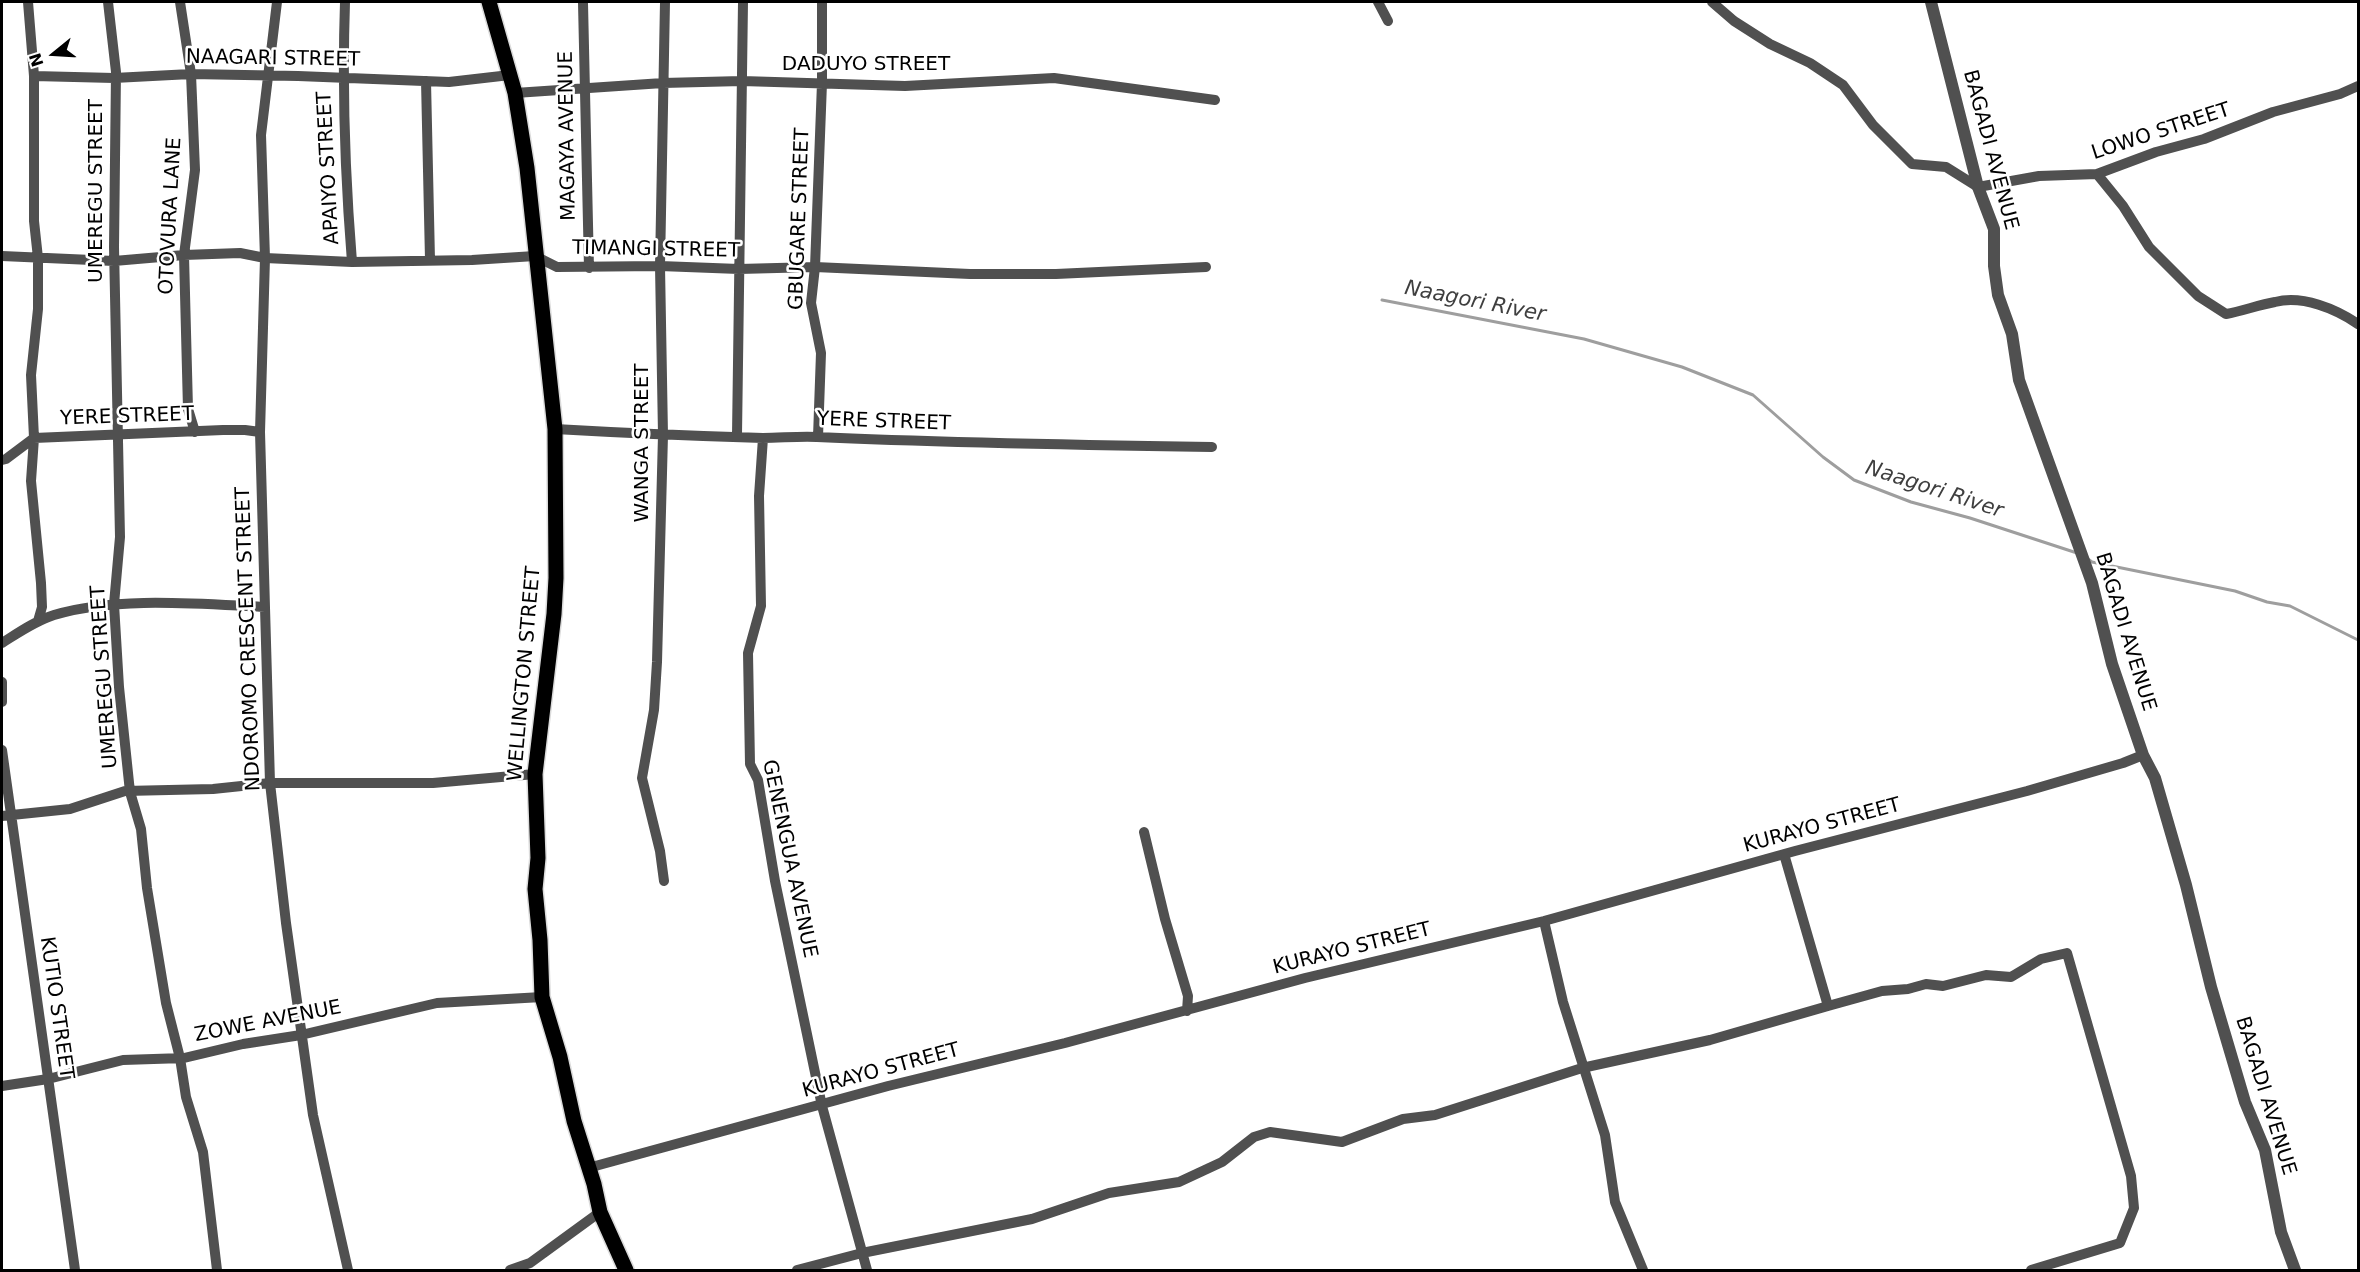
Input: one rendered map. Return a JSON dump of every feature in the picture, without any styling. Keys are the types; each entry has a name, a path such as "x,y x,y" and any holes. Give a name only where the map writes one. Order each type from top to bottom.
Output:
{"main road":[{"name":"WELLINGTON STREET","path":"489,2 515,93 527,168 555,429 555,590 535,774 538,858 535,889 542,997 600,1212 626,1270"}],"street":[{"path":"28,2 34,76 34,221 38,258 38,309 31,375 34,438 31,481 42,607 38,621"},
{"name":"UMEREGU STREET","path":"108,2 116,72 114,78 114,261 120,537 114,604 119,687 130,792 141,829 147,888 166,1003 180,1058 186,1096 203,1152 217,1270"},
{"name":"OTOVURA LANE","path":"180,2 191,74 195,170 184,255 188,409 195,432"},
{"name":"NDOROMO CRESCENT STREET","path":"277,2 261,135 265,258 260,432 270,783 313,1115 348,1270"},
{"name":"APAIYO STREET","path":"345,2 342,79 345,176 352,262"},
{"name":"WANGA STREET","path":"664,882 660,851 642,778 654,710 657,662 663,435 660,266 665,2"},
{"path":"737,435 743,2"},
{"name":"GBUGARE STREET","path":"818,437 821,352 811,303 815,267 822,83 822,2"},
{"path":"1378,2 1388,21"},
{"path":"1712,2 1734,21 1770,44 1810,63 1843,85 1874,125 1912,164 1946,167 1978,187"},
{"name":"BAGADI AVENUE","path":"1931,2 1978,187 1994,229 1994,266 1998,295 2012,334 2019,380 2092,583 2112,664 2143,755 2156,778 2211,987 2245,1102 2265,1150 2281,1232 2295,1270"},
{"name":"MAGAYA AVENUE","path":"583,3 589,268"},
{"name":"NAAGARI STREET","path":"34,76 114,78 191,74 449,82 510,75"},
{"name":"DADUYO STREET","path":"515,93 663,83 742,81 905,86 1054,78 1215,100"},
{"path":"426,81 430,260"},
{"name":"LOWO STREET","path":"1978,187 2039,176 2097,174 2156,152 2204,139 2273,112 2340,94 2358,86"},
{"path":"2097,174 2123,206 2149,247 2198,296 2226,314 2246,311 2277,301 2295,299 2319,305 2358,324"},
{"name":"TIMANGI STREET","path":"2,256 114,261 240,253 265,258 352,262 472,260 535,256 557,267 660,266 739,269 815,267 1003,274 1056,274 1206,267"},
{"name":"YERE STREET","path":"555,429 663,435 818,437 978,444 1212,447"},
{"name":"YERE STREET","path":"2,460 34,438 245,430 260,432"},
{"name":"GENENGUA AVENUE","path":"763,438 759,496 761,606 748,653 750,764 758,780 775,881 822,1106 867,1270"},
{"path":"2,643 38,621 56,615 114,604 173,603 265,607"},
{"path":"2,682 2,702"},
{"name":"KUTIO STREET","path":"2,750 6,816 48,1079 75,1270"},
{"name":"KURAYO STREET","path":"588,1168 701,1136 822,1106 888,1086 1188,1011 1305,978 1544,921 1784,854 2027,791 2143,755"},
{"path":"6,816 70,809 125,792 213,789 270,783 433,783 535,774"},
{"path":"1144,832 1165,920 1188,996 1188,1011"},
{"path":"1784,854 1828,1006"},
{"path":"1544,921 1563,1002 1605,1135 1615,1202 1643,1270"},
{"path":"797,1270 862,1253 1032,1219 1109,1194 1179,1182 1222,1162 1254,1137 1270,1132 1342,1142 1403,1119 1435,1115 1582,1068 1710,1041 1882,991 1908,989 1926,984 1942,986 1986,975 2012,977 2041,959 2067,952 2131,1176 2134,1208 2120,1244 2031,1270"},
{"name":"ZOWE AVENUE","path":"2,1086 48,1079 123,1060 180,1058 243,1044 301,1035 437,1003 542,997"},
{"path":"510,1270 530,1263 600,1212"}],"waterway":[{"name":"Naagori River","path":"1382,300 1584,339 1682,367 1753,395 1823,457 1854,480 1911,502 1970,518 2077,553"},
{"name":"Naagori River","path":"2088,559 2092,562 2235,591 2267,602 2290,606 2358,640"}]}
